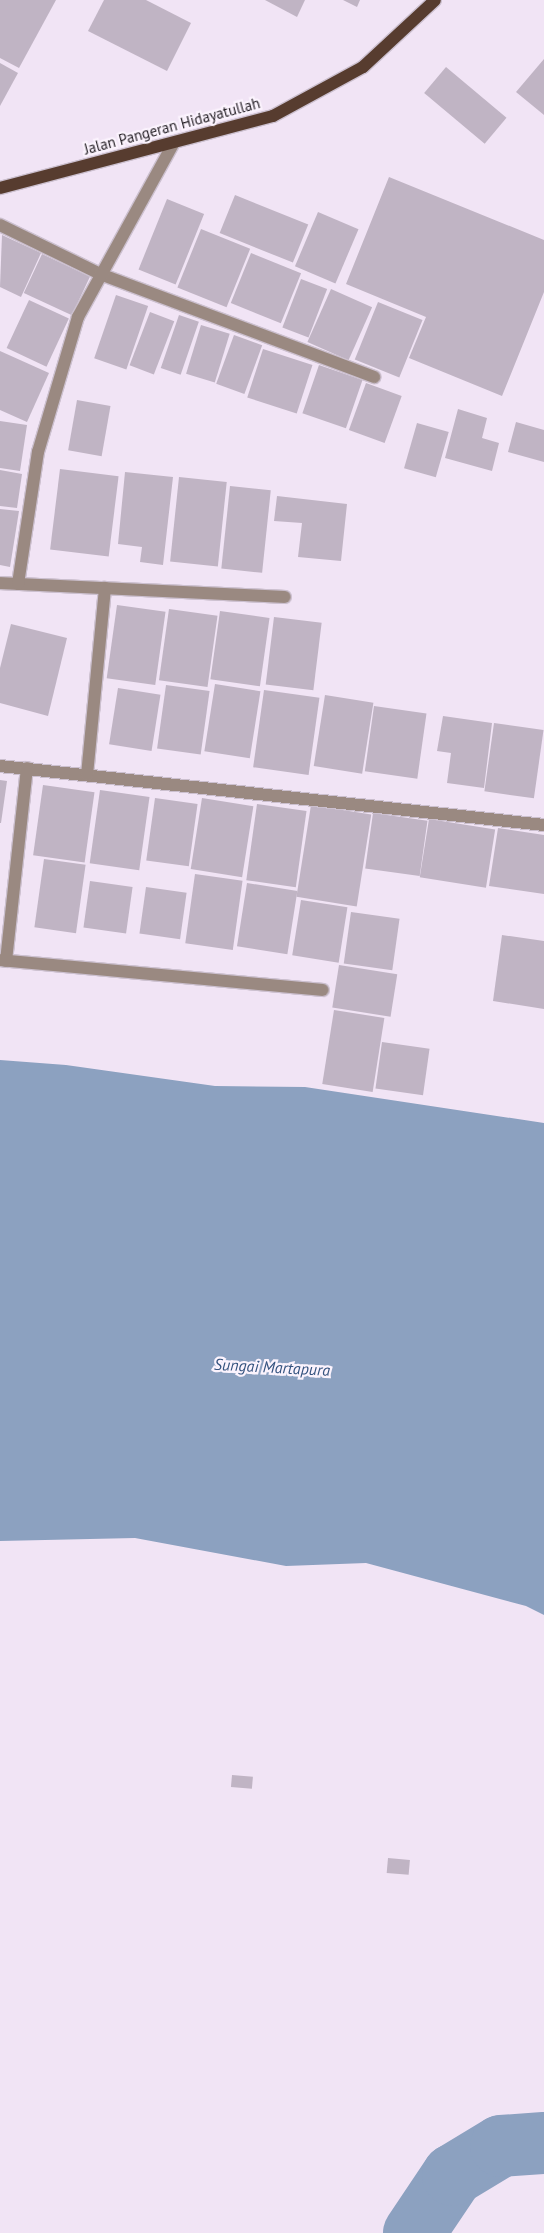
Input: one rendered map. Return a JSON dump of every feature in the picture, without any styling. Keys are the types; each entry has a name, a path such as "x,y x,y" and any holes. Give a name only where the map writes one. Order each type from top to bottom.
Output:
{"main road":[{"name":"Jalan Pangeran Hidayatullah","path":"0,188 173,144 273,116 318,94 363,67 435,0"}],"street":[{"path":"18,584 38,452 78,317 173,144"},
{"path":"0,224 100,274 374,377"},
{"path":"0,583 285,597"},
{"path":"87,775 105,588"},
{"path":"0,766 544,824"},
{"path":"27,768 3,961 323,990"}],"water":[{"name":"Sungai Martapura","path":"0,1060 66,1065 215,1086 305,1087 544,1123 544,1615 526,1606 366,1563 286,1566 135,1538 0,1541"}],"building":[{"path":"0,0 56,0 19,68 0,58"},
{"path":"104,0 146,0 191,23 167,71 88,31"},
{"path":"265,0 305,0 297,17"},
{"path":"343,0 360,0 357,7"},
{"path":"544,59 544,115 516,92"},
{"path":"0,63 18,73 0,106"},
{"path":"446,67 507,118 485,144 424,93"},
{"path":"389,177 544,240 544,292 502,396 409,358 426,317 346,284"},
{"path":"235,195 308,225 293,263 220,233"},
{"path":"167,199 204,214 176,284 139,269"},
{"path":"318,212 359,229 335,284 295,266"},
{"path":"201,229 250,249 227,307 177,287"},
{"path":"2,235 41,253 21,297 0,287"},
{"path":"251,253 301,273 281,323 231,303"},
{"path":"42,254 90,276 72,315 24,293"},
{"path":"301,279 327,289 309,338 282,328"},
{"path":"331,289 372,307 349,360 307,342"},
{"path":"116,295 148,306 126,369 94,358"},
{"path":"29,300 69,319 46,367 7,348"},
{"path":"378,302 423,320 399,377 355,359"},
{"path":"150,312 174,321 154,375 130,365"},
{"path":"179,315 199,322 181,375 161,368"},
{"path":"201,325 230,334 215,383 186,374"},
{"path":"234,335 262,345 244,394 216,384"},
{"path":"263,349 312,365 297,414 247,398"},
{"path":"0,351 49,373 27,422 0,410"},
{"path":"319,365 362,380 346,428 302,413"},
{"path":"366,383 402,396 385,443 349,430"},
{"path":"77,400 110,406 102,456 68,450"},
{"path":"458,409 487,418 482,438 499,443 492,471 445,458"},
{"path":"0,421 27,425 20,471 0,468"},
{"path":"516,422 544,430 544,462 508,452"},
{"path":"417,423 449,432 436,477 404,468"},
{"path":"60,469 119,476 109,557 50,549"},
{"path":"0,470 22,474 17,508 0,506"},
{"path":"125,472 173,477 163,565 140,562 142,547 118,544"},
{"path":"179,477 227,482 218,567 170,562"},
{"path":"230,486 271,490 262,573 221,569"},
{"path":"277,496 347,504 341,561 298,557 302,523 274,521"},
{"path":"0,509 19,511 10,567 0,565"},
{"path":"117,605 166,612 155,685 107,678"},
{"path":"169,609 218,616 208,687 159,680"},
{"path":"220,611 270,618 260,686 210,679"},
{"path":"274,617 322,623 313,690 266,684"},
{"path":"11,624 67,638 48,716 0,703 0,668"},
{"path":"215,684 260,691 250,758 204,751"},
{"path":"166,685 210,691 201,755 157,748"},
{"path":"118,688 160,695 152,751 109,744"},
{"path":"264,690 319,698 309,775 253,767"},
{"path":"325,695 373,703 362,774 314,766"},
{"path":"374,706 426,713 417,779 365,771"},
{"path":"443,716 492,723 484,788 447,783 451,753 437,751"},
{"path":"494,723 544,730 534,798 484,791"},
{"path":"0,780 7,781 1,823 0,823"},
{"path":"43,785 94,792 85,863 33,855"},
{"path":"100,790 150,797 139,870 90,863"},
{"path":"155,798 198,804 189,866 146,860"},
{"path":"202,798 253,806 242,877 191,869"},
{"path":"257,804 307,811 296,887 246,880"},
{"path":"311,805 371,815 357,906 296,897"},
{"path":"373,813 427,821 420,876 365,868"},
{"path":"429,819 495,829 486,888 420,877"},
{"path":"498,828 544,835 544,894 489,886"},
{"path":"44,859 86,865 76,933 34,927"},
{"path":"195,874 243,881 233,950 185,943"},
{"path":"90,881 133,887 126,934 83,928"},
{"path":"247,883 297,891 287,954 237,946"},
{"path":"146,887 187,893 180,939 139,934"},
{"path":"301,900 347,907 339,963 292,955"},
{"path":"351,912 400,919 392,970 344,963"},
{"path":"502,935 544,941 544,1009 493,1001"},
{"path":"339,965 397,974 391,1017 332,1007"},
{"path":"334,1010 384,1018 373,1092 322,1084"},
{"path":"382,1042 430,1049 423,1095 375,1089"},
{"path":"232,1775 253,1777 252,1789 231,1787"},
{"path":"388,1858 410,1860 409,1875 387,1873"}],"waterway":[{"path":"414,2233 453,2175 501,2146 544,2143"}]}
